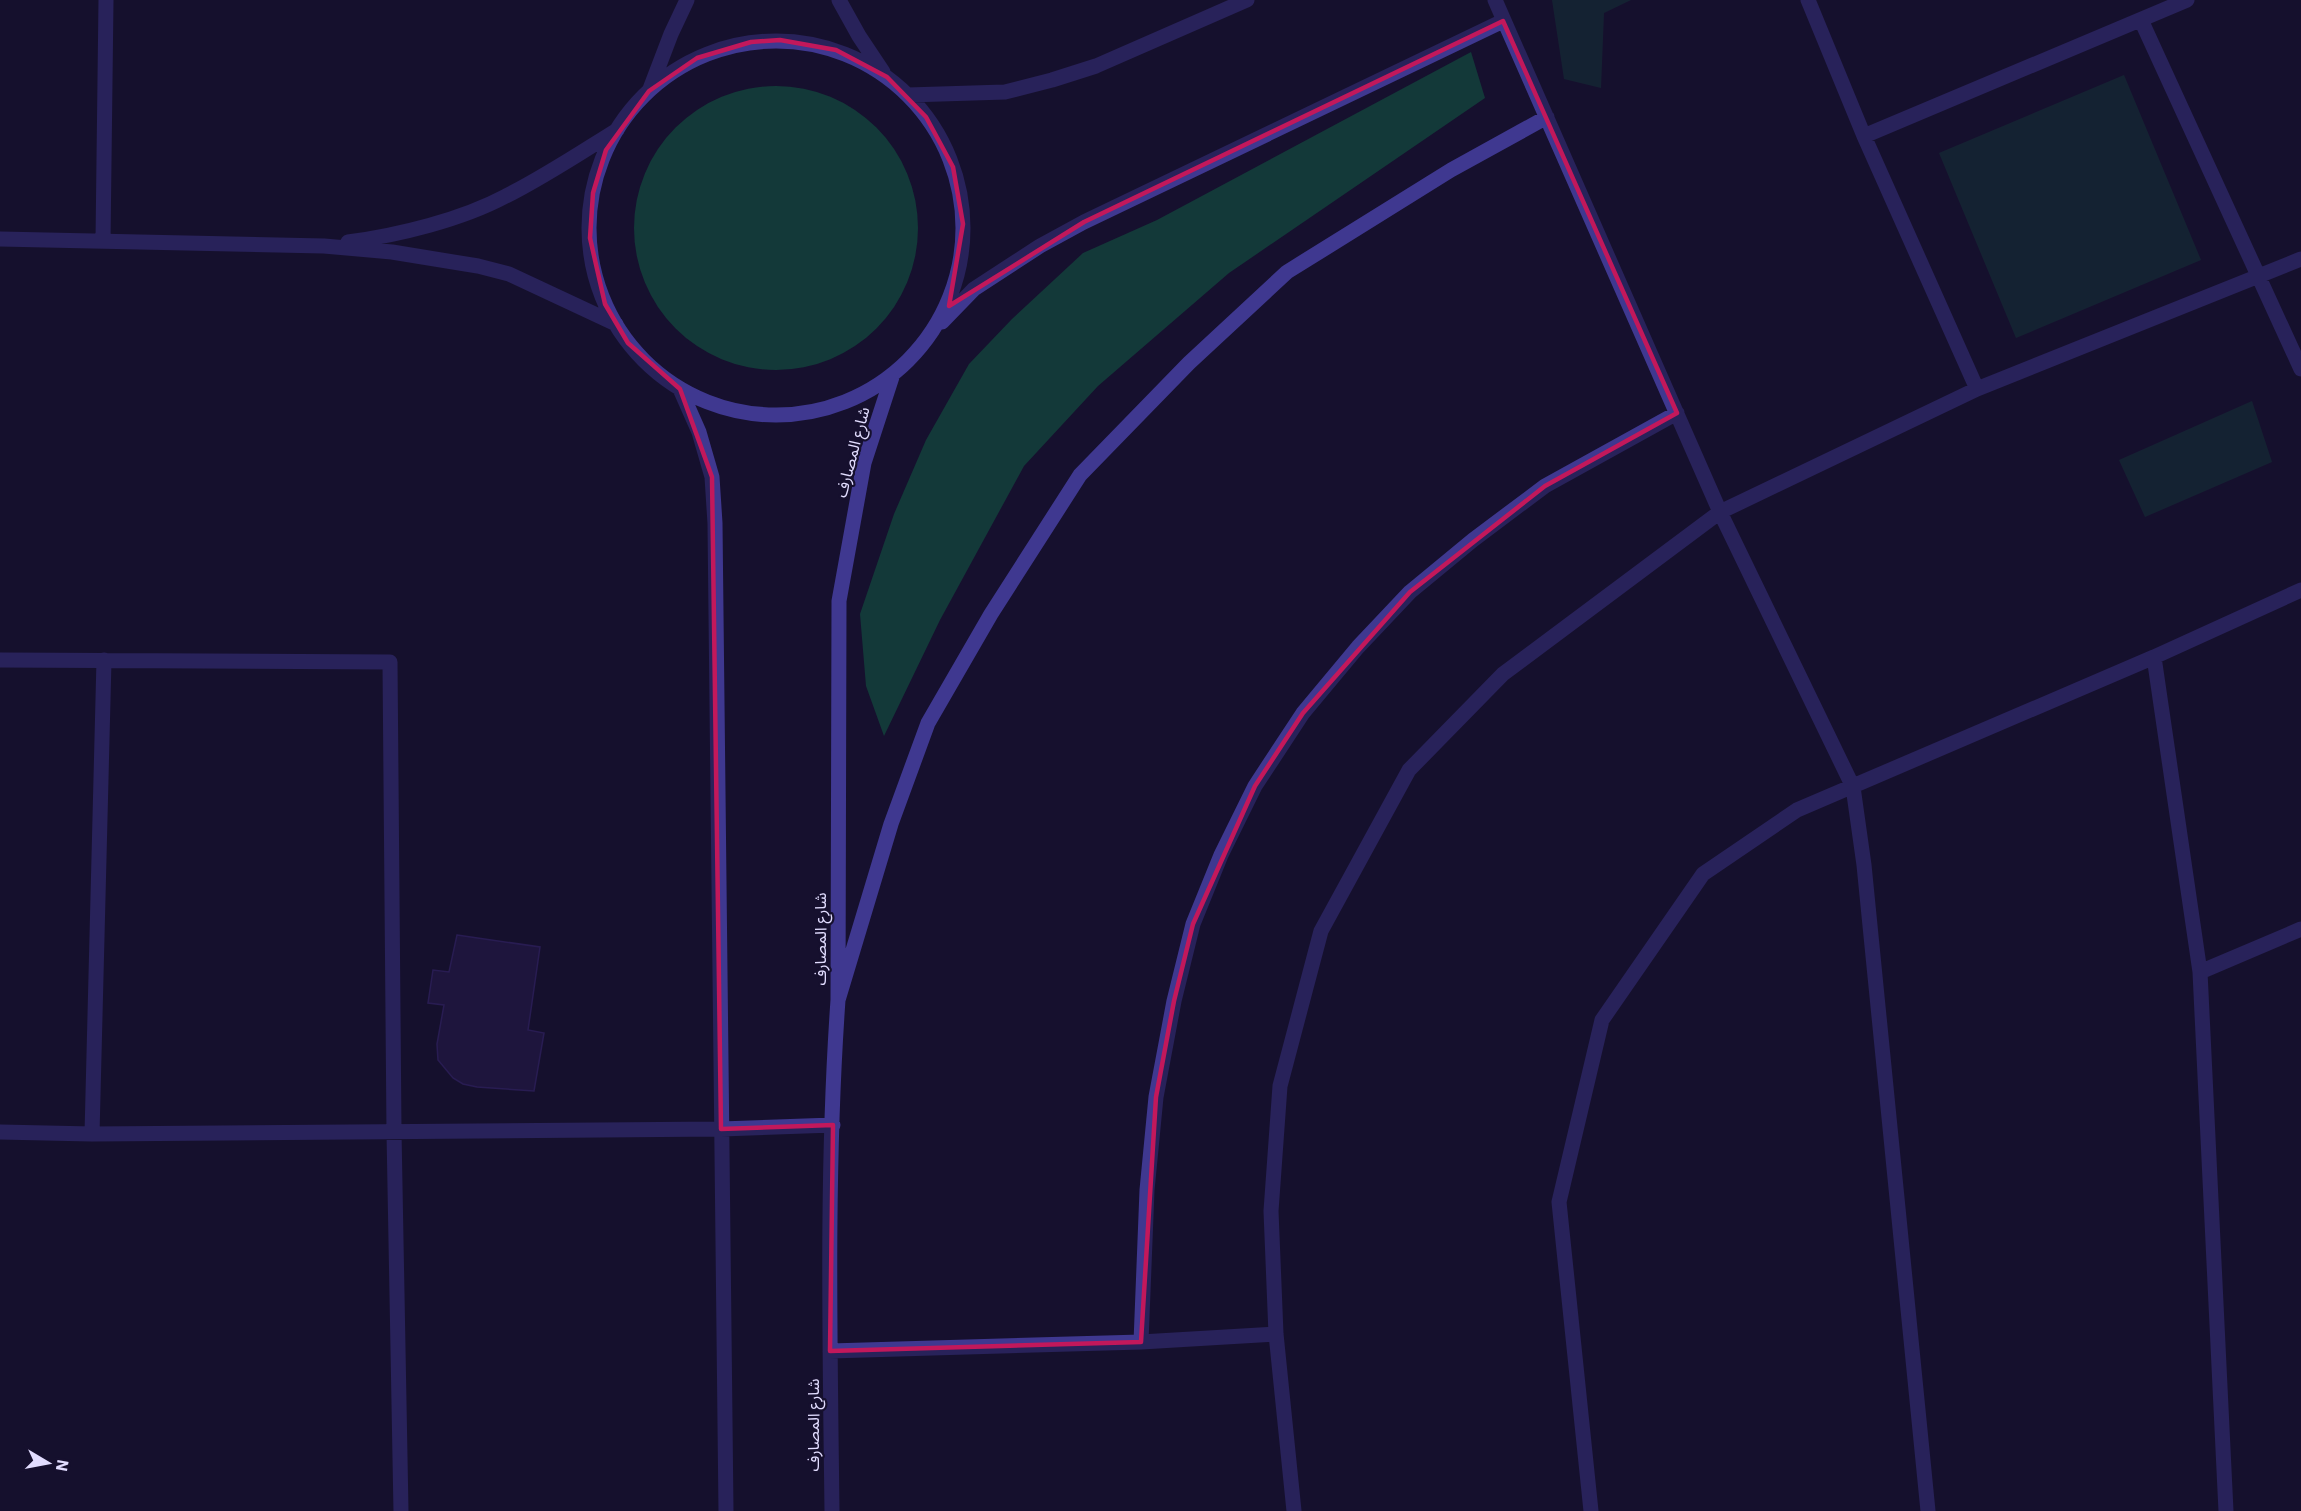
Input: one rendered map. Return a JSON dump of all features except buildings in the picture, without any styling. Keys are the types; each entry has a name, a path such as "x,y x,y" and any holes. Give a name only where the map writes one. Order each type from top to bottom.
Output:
{"street":[{"path":"103,241 106,0"},
{"path":"649,91 670,34 687,0"},
{"path":"838,0 859,36 887,76 908,95 926,117 942,141 953,167 960,195 963,224 961,253 955,280 945,307 931,332 914,355 893,374 844,403 817,411 789,415 760,415 733,411 705,402 680,389 644,361 616,324 597,283 590,238 590,216 598,171 617,130 630,111 671,73 697,58 723,48 780,40 808,44 836,50 887,76"},
{"path":"908,95 1005,92 1052,80 1096,66 1247,0"},
{"path":"1495,0 1719,512 1853,787 1864,864 1928,1511"},
{"path":"1808,0 1864,136 1977,389"},
{"path":"1864,136 2187,0"},
{"path":"2141,20 2301,369"},
{"path":"931,332 975,289 1040,246 1095,217 1503,21"},
{"path":"838,1000 891,824 928,723 991,614 1080,475 1189,363 1287,272 1451,170 1547,117"},
{"path":"324,246 392,236 461,214 504,197 617,130"},
{"path":"0,239 324,246 392,252 478,266 509,274 616,324"},
{"path":"1294,1511 1276,1334 1271,1211 1280,1086 1321,931 1409,770 1503,675 1719,512 1977,389 2301,259"},
{"name":"شارع المصارف","path":"832,1511 830,1351 833,1125 838,1000 839,601 864,463 893,374"},
{"path":"680,389 699,432 708,466 716,523 726,1511"},
{"path":"1141,1341 1147,1190 1156,1097 1174,1001 1193,924 1221,855 1255,786 1303,713 1358,647 1410,592 1473,540 1545,486 1677,413"},
{"path":"1591,1511 1558,1203 1602,1020 1703,874 1797,810 2154,657 2301,590"},
{"path":"2154,657 2200,972 2226,1511"},
{"path":"0,660 390,662 394,1132 401,1511"},
{"path":"92,1134 104,660"},
{"path":"2200,972 2301,929"},
{"path":"0,1132 92,1134 721,1130 833,1125"},
{"path":"830,1351 1141,1341 1276,1334"}],"highlighted area":[{"path":"1503,21 1677,413 1545,486 1410,592 1303,713 1255,786 1193,924 1174,1001 1156,1097 1141,1342 830,1351 833,1125 721,1129 712,477 680,389 628,343 605,304 590,238 593,193 606,150 649,91 697,58 751,42 780,40 836,50 887,77 926,117 953,167 963,224 949,306 1084,222"}],"green space":[{"path":"1552,0 1631,0 1604,13 1601,88 1564,79"},
{"path":"1471,52 1485,98 1229,273 1098,386 1024,466 940,620 884,736 866,686 860,614 894,514 926,440 969,364 1012,319 1083,253 1157,220"},
{"path":"2124,75 2201,260 2016,338 1939,153"},
{"path":"776,86 817,92 843,103 866,118 886,138 901,161 912,187 918,228 912,269 901,295 886,318 866,338 843,353 817,364 776,370 735,364 709,353 686,338 666,318 651,295 640,269 634,228 640,187 651,161 666,138 686,118 709,103 735,92"},
{"path":"2252,401 2272,462 2145,517 2119,460"}]}
